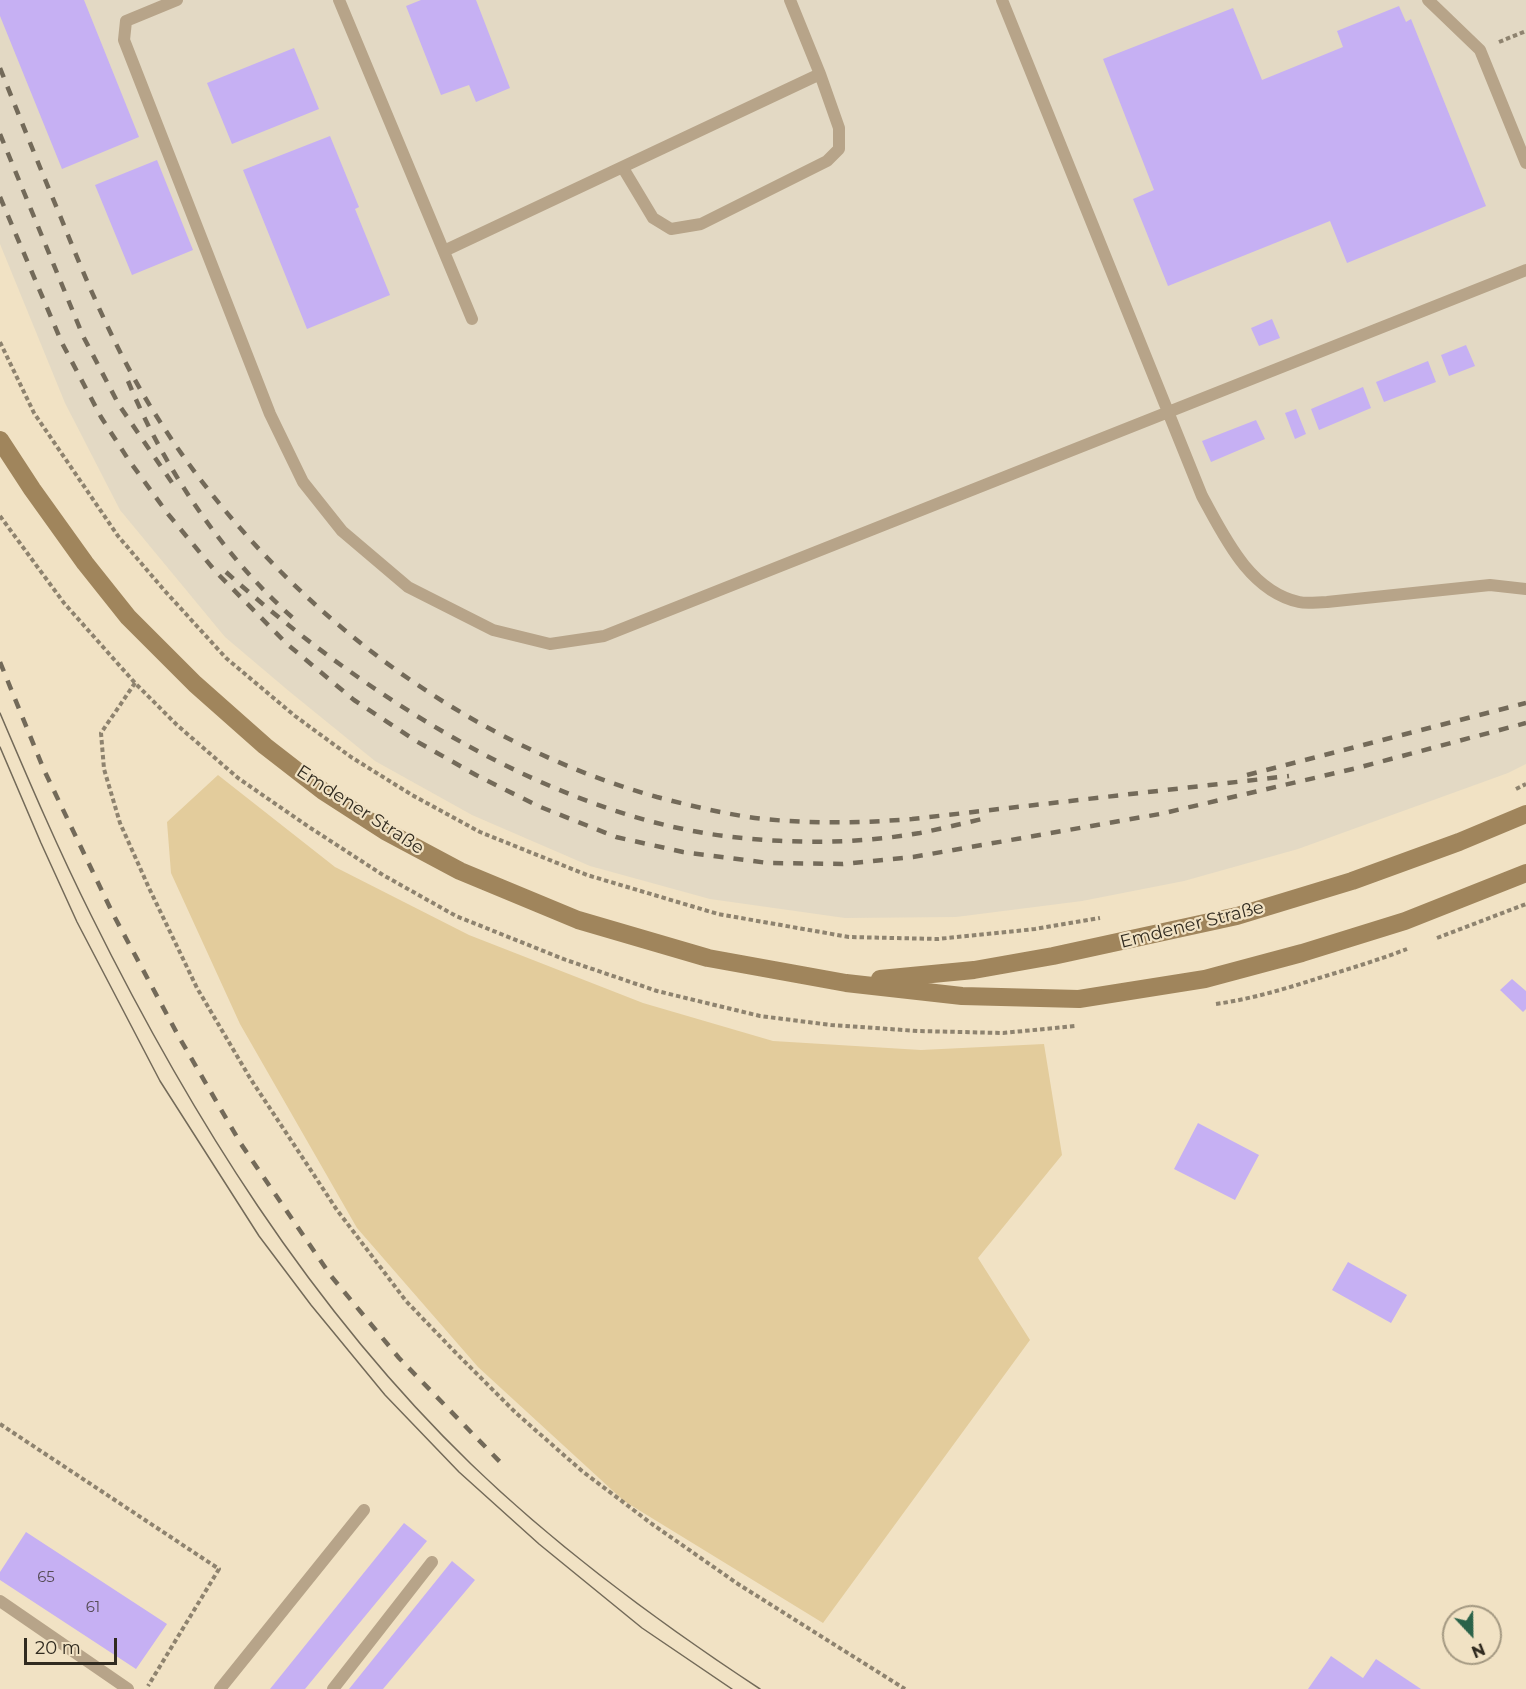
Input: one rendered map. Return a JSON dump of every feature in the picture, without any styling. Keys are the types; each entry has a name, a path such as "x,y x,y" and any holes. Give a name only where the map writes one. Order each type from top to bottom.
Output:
{"street":[{"name":"Emdener Straße","path":"0,440 85,562 129,617 195,684 265,746 324,791 385,831 460,871 578,920 708,958 846,983 962,996 1079,999 1205,979 1302,953 1405,921 1526,873"},
{"name":"Emdener Straße","path":"846,983 974,970 1148,937 1238,916 1352,881 1459,842 1526,814"}],"lane":[{"path":"177,0 126,21 124,40 270,414 303,482 342,531 408,587 493,630 550,644 604,636 1526,270"},
{"path":"339,0 472,319"},
{"path":"623,168 653,218 671,229 701,224 827,161 839,149 839,128 790,0"},
{"path":"1002,0 1202,496 1221,531 1247,569 1259,581 1279,594 1300,602 1327,602 1490,585 1526,589"},
{"path":"1428,0 1480,50 1526,163"},
{"path":"444,251 820,74"},
{"path":"220,1689 364,1510"},
{"path":"333,1689 432,1562"},
{"path":"0,1601 128,1689"}],"path":[{"path":"1480,50 1526,31"},
{"path":"0,342 34,413 118,536 226,658 295,717 351,757 412,795 480,832 587,875 718,914 849,937 938,939 1035,929 1105,917"},
{"path":"0,516 64,603 135,683 177,725 238,778 309,827 382,875 456,916 566,960 657,991 760,1016 831,1025 918,1031 1003,1033 1082,1025"},
{"path":"135,683 101,733 104,769 120,823 197,988 256,1088 337,1210 406,1301 516,1413 582,1471 652,1524 738,1584 905,1689"},
{"path":"1506,793 1526,784"},
{"path":"1436,938 1526,904"},
{"path":"1214,1005 1299,984 1382,959 1414,946"},
{"path":"0,1424 219,1569 146,1689"}],"shaded area":[{"path":"0,0 1526,0 1526,764 1508,773 1298,849 1184,881 1082,901 956,917 845,918 710,899 590,866 472,815 375,761 225,637 120,510 65,403 0,244"},
{"path":"218,775 335,867 469,935 643,1003 773,1041 921,1050 1044,1044 1062,1155 978,1258 1030,1340 823,1623 624,1501 478,1367 357,1228 240,1024 171,873 167,822"}],"building":[{"path":"0,0 84,0 139,137 62,169 0,16"},
{"path":"421,0 476,0 510,88 476,102 469,85 441,95 406,6"},
{"path":"1399,6 1406,22 1411,19 1486,206 1347,263 1330,221 1168,286 1133,199 1154,190 1103,59 1233,8 1262,80 1343,47 1337,31"},
{"path":"294,48 319,109 232,144 207,83"},
{"path":"330,136 359,207 355,209 390,295 307,329 243,170"},
{"path":"157,160 193,250 132,275 95,185"},
{"path":"1272,319 1280,338 1259,346 1251,328"},
{"path":"1466,345 1475,366 1449,376 1441,355"},
{"path":"1428,361 1436,382 1384,402 1376,382"},
{"path":"1363,387 1371,408 1319,430 1311,409"},
{"path":"1296,409 1306,434 1295,439 1285,413"},
{"path":"1256,420 1265,439 1211,462 1202,441"},
{"path":"1512,979 1526,991 1526,1009 1523,1012 1500,990"},
{"path":"1198,1123 1259,1155 1235,1200 1174,1169"},
{"path":"1348,1262 1407,1295 1391,1323 1332,1290"},
{"path":"404,1523 427,1541 305,1689 270,1689"},
{"path":"26,1532 167,1624 136,1669 0,1580 0,1572"},
{"path":"452,1561 475,1580 383,1689 349,1689"},
{"path":"1331,1656 1363,1678 1376,1659 1421,1689 1308,1689"}],"tram line":[{"path":"0,713 91,915 170,1063 212,1135 258,1206 306,1274 358,1341 413,1404 471,1464 539,1526 647,1611 760,1689"},
{"path":"0,747 77,922 160,1081 259,1236 311,1305 385,1395 459,1472 539,1544 642,1628 732,1689"}],"railway":[{"path":"0,68 102,315 152,409 198,476 249,539 307,597 369,650 436,697 507,738 581,771 657,797 737,815 801,822 912,819 1289,776"},
{"path":"0,134 83,336 119,405 175,487"},
{"path":"0,197 62,343 101,417 168,514 216,572 287,644 354,700 416,741 476,775 538,806 616,837 683,852 768,863 843,864 913,857 1160,814 1357,768 1526,723"},
{"path":"128,381 159,446 197,508 242,567 293,618"},
{"path":"226,572 279,618 400,706 466,745 534,779 604,807 673,827 743,838 787,841 832,842 876,839 920,833 982,819"},
{"path":"0,662 44,770 113,914 179,1037 241,1144 331,1276 399,1358 502,1464"},
{"path":"1247,775 1526,703"}]}
